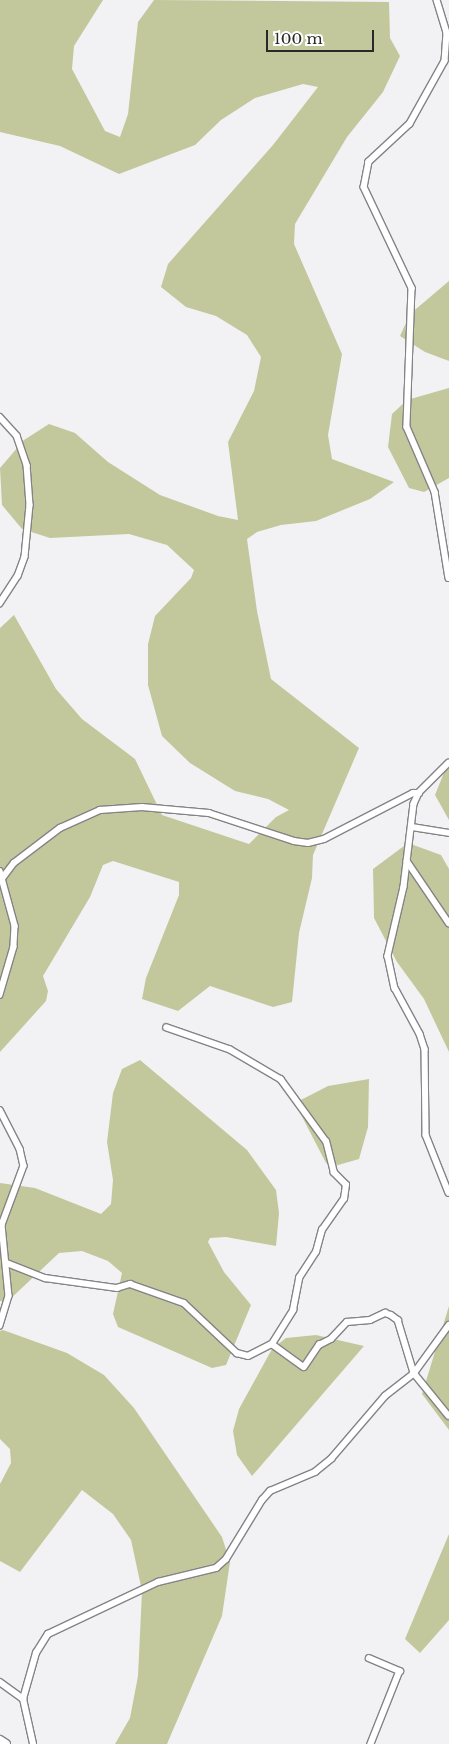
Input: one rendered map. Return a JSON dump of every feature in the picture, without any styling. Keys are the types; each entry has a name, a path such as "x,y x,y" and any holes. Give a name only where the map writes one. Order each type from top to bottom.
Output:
{"main road":[{"path":"0,1740 6,1744"}],"street":[{"path":"437,0 447,33 442,67 410,124 370,162 364,187 412,288 407,427 435,492 449,578"},
{"path":"0,417 17,436 27,465 30,504 26,557 0,604"},
{"path":"449,763 419,793 389,946 389,970 425,1049 426,1135 449,1193"},
{"path":"1,880 14,863 60,828 85,814 100,810 142,807 209,813 308,843 324,839 413,793 419,793"},
{"path":"412,827 449,834"},
{"path":"407,860 449,923"},
{"path":"0,870 1,880 15,926 14,946 0,995"},
{"path":"7,1263 45,1278 117,1288 130,1284 184,1303 237,1354 248,1356 272,1344 292,1310 299,1278 316,1252 322,1230 344,1199 346,1185 334,1173 326,1142 281,1080 230,1050 168,1028"},
{"path":"0,1110 20,1148 24,1166 2,1225 9,1296 0,1326"},
{"path":"272,1344 304,1366 319,1345 331,1338 347,1322 353,1319 370,1320 385,1313 398,1320 414,1372 449,1416"},
{"path":"33,1744 23,1699 36,1653 48,1634 158,1582 216,1568 226,1560 262,1500 270,1491 315,1472 331,1459 385,1396 414,1372 449,1325"},
{"path":"368,1658 400,1670 371,1744"},
{"path":"0,1682 23,1699"}],"green space":[{"path":"0,0 103,0 74,46 72,69 105,131 120,137 128,114 138,22 154,0 389,2 390,38 400,56 383,92 347,137 295,224 294,244 342,354 328,435 332,459 394,482 370,499 316,521 281,525 257,532 247,539 257,611 271,679 359,748 313,855 312,878 299,933 292,1002 273,1007 210,986 178,1011 142,999 146,978 179,895 179,882 113,861 103,865 90,897 43,976 48,991 46,1001 0,1052 0,628 14,615 56,689 82,719 135,759 162,815 249,844 276,817 289,810 268,799 235,791 190,763 162,736 148,685 148,644 155,616 191,578 194,570 167,545 129,534 50,538 22,529 2,505 0,468 24,440 49,424 75,433 108,462 160,495 218,516 238,520 228,442 254,391 261,357 247,335 216,316 186,307 161,287 168,264 273,145 318,87 303,84 255,98 221,120 195,145 119,174 60,146 0,132"},
{"path":"449,281 449,361 425,352 400,336 410,314"},
{"path":"449,388 449,478 424,492 409,488 388,447 392,414 407,400"},
{"path":"449,767 449,820 435,795 445,770"},
{"path":"408,843 441,855 449,869 449,1052 424,999 397,962 374,918 373,869"},
{"path":"140,1060 247,1150 276,1190 279,1213 276,1246 226,1237 210,1238 208,1242 224,1272 251,1305 226,1365 212,1368 118,1327 113,1314 122,1273 108,1261 82,1251 59,1253 7,1302 0,1301 0,1183 35,1188 101,1214 111,1204 113,1180 107,1142 113,1093 122,1069"},
{"path":"369,1079 368,1127 359,1159 338,1165 326,1163 295,1103 328,1086"},
{"path":"449,1306 449,1430 422,1394"},
{"path":"3,1330 67,1353 104,1375 134,1408 222,1537 230,1562 222,1616 167,1744 115,1744 130,1718 138,1676 142,1591 131,1540 113,1514 82,1490 20,1572 0,1561 0,1484 11,1463 10,1449 0,1439 0,1331"},
{"path":"316,1335 364,1346 252,1476 237,1455 233,1431 239,1409 272,1349 286,1338"},
{"path":"449,1534 449,1620 420,1653 405,1639"}]}
